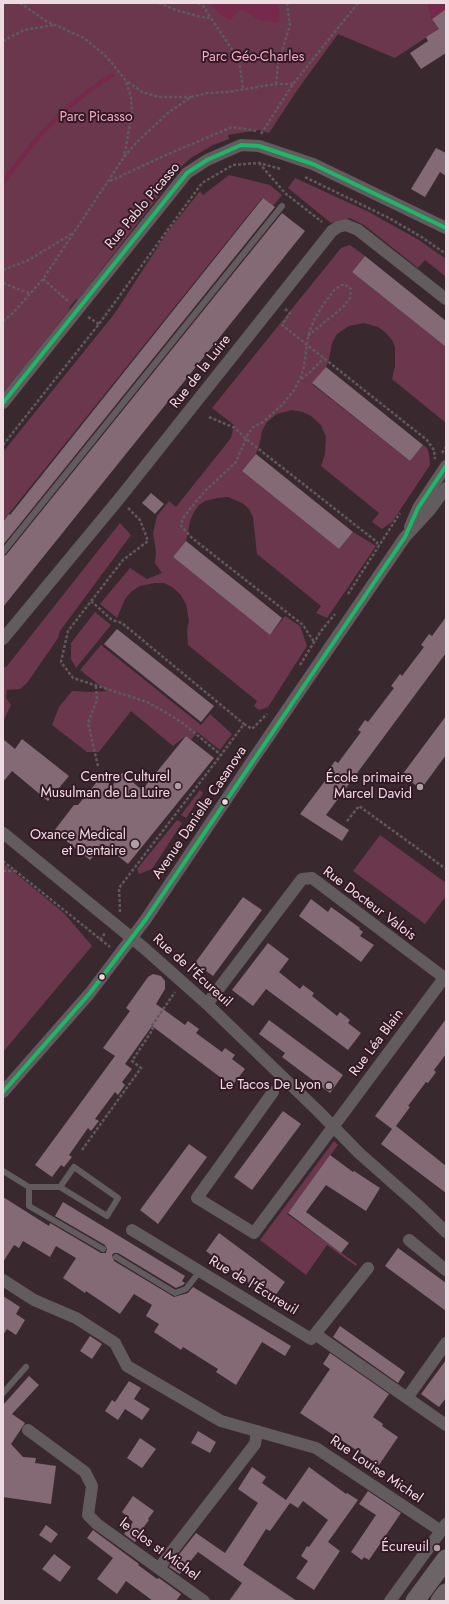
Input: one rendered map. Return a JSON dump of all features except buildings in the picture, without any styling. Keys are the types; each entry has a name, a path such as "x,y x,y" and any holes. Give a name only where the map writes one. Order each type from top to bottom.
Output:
{"main road":[{"path":"415,1601 446,1559"},
{"path":"440,1601 446,1593"}],"street":[{"name":"Rue Pablo Picasso","path":"3,403 187,173 207,160 241,145 259,146 313,164 446,228"},
{"name":"Rue de la Luire","path":"3,639 119,499 332,231 338,227 346,225 358,230 446,299"},
{"name":"Avenue Danielle Casanova","path":"405,537 441,464"},
{"name":"Avenue Danielle Casanova","path":"3,1092 90,993 133,938 405,537 430,510 446,488"},
{"name":"Rue de l'Écureuil","path":"3,833 133,938 207,1004 359,1153 446,1232"},
{"name":"Rue Docteur Valois","path":"207,1004 302,879 312,878 445,979"},
{"name":"Rue Léa Blain","path":"333,1126 445,979"},
{"path":"273,1092 197,1198 254,1233 333,1126"},
{"name":"Rue de l'Écureuil","path":"132,1230 311,1339 315,1334 446,1425"},
{"path":"409,1240 446,1270"},
{"path":"315,1334 368,1268"},
{"name":"Rue Louise Michel","path":"3,1280 34,1300 76,1318 115,1343 127,1366 221,1421 316,1448 443,1528"},
{"path":"407,1398 446,1343"},
{"name":"le clos st Michel","path":"28,1430 85,1472 92,1486 88,1515 97,1524 204,1601"},
{"path":"159,1568 255,1444 257,1431"},
{"path":"390,1601 443,1528"}],"lane":[{"path":"3,552 282,206"},
{"path":"3,1171 29,1187 60,1187 107,1216 118,1198 74,1167 60,1187"},
{"path":"29,1187 29,1206 103,1250"},
{"path":"116,1257 175,1293 186,1289 200,1272"},
{"path":"3,1393 26,1367"}],"path":[{"path":"20,3 35,14 74,33 100,50 126,81 142,92 168,98 191,98"},
{"path":"159,3 201,18 211,18"},
{"path":"198,3 203,6 239,60 243,88"},
{"path":"276,84 278,64 290,25 287,3"},
{"path":"108,182 232,126 261,132 293,84 358,3"},
{"path":"3,41 24,30 56,25"},
{"path":"124,157 132,113 131,97 126,81"},
{"path":"3,321 13,313 43,279 124,157 137,142 169,112 191,98 208,93 227,92 243,88 276,84 293,84"},
{"path":"3,445 99,324 202,183 233,165 259,163 285,170"},
{"path":"259,163 285,193 316,216"},
{"path":"298,174 387,217 420,236 446,254"},
{"path":"3,270 29,260 75,232"},
{"path":"3,283 31,294"},
{"path":"308,336 343,307 350,298 351,289 344,284 336,289 314,320 308,336 304,367 294,390 283,404 263,422 253,427 236,462 206,490 183,518 181,526 192,538 303,625 314,642"},
{"path":"276,301 290,313 282,325 427,440 441,464"},
{"path":"300,379 308,374 324,358"},
{"path":"209,417 235,428 246,439 377,542 376,549"},
{"path":"119,499 140,520 148,541 122,560 68,631 61,662 74,678 147,702 184,724 221,755"},
{"path":"344,600 401,511"},
{"path":"91,601 112,620 122,623 244,724 252,729 268,712"},
{"path":"298,668 330,618 336,613"},
{"path":"96,686 97,700 88,723 98,766"},
{"path":"100,940 120,915 119,888 244,724"},
{"path":"347,821 359,806 446,869"},
{"path":"3,861 120,955"},
{"path":"3,871 15,871"},
{"path":"82,1150 141,1068 132,1061 153,1029 151,1027 178,986"}],"green space":[{"name":"Parc Picasso","path":"3,3 428,3 432,19 439,29 395,58 338,34 298,89 269,133 259,130 228,135 229,139 213,145 191,158 183,165 77,301 76,299 69,308 70,309 3,394"},
{"path":"229,175 270,185 282,195 273,206 262,198 3,521 3,452 115,313 166,234 200,191 203,195"},
{"path":"295,178 369,212 419,240 446,259 446,277 425,260 418,268 364,225 350,218 331,223 288,188"},
{"path":"350,245 365,256 352,272 446,347 446,423 392,379 395,366 395,347 392,340 385,332 378,327 364,323 349,326 337,334 332,343 326,367 312,384 410,461 423,445 427,448 429,454 430,465 392,522 382,529 372,522 379,513 321,466 325,454 326,437 321,425 311,416 303,412 292,410 277,414 267,422 262,431 256,454 242,471 339,549 353,532 376,546 327,618 316,613 321,606 257,554 253,517 249,509 242,503 228,497 217,498 205,501 199,505 194,512 190,521 186,541 173,557 270,635 285,616 300,626 307,646 268,707 259,710 254,706 257,701 188,645 187,630 189,621 186,604 180,594 172,587 164,583 140,586 132,591 125,599 117,618 100,604 130,568 147,579 162,573 155,563 156,552 153,533 157,516 169,501 176,507 231,438 234,425 212,408 341,248"},
{"path":"120,523 131,535 60,631 58,638 27,683 20,689 7,690 6,698 11,705 3,722 3,668 7,666"},
{"path":"95,612 111,625 76,668 71,659 71,643"},
{"path":"101,645 201,725 210,714 232,734 220,750 197,732 191,740 186,736 173,746 131,711 99,752 87,752 52,725 59,707 72,691 107,691 80,670"},
{"path":"200,790 203,793 186,818 181,815"},
{"path":"177,820 182,823 152,869 139,874 137,869"},
{"path":"380,835 446,883 446,896 425,924 353,871"},
{"path":"3,863 65,914 92,946 3,1052"},
{"path":"334,1141 338,1145 287,1214 357,1264 356,1266 327,1245 306,1275 260,1240"}],"shaded area":[{"path":"210,3 278,3 280,19 277,23 258,20 248,12 240,10 230,20 220,14"},
{"path":"428,3 446,3 446,9 432,19"}],"waterway":[{"path":"3,182 38,137 65,110 87,92 112,75"}],"transit line":[{"path":"3,403 187,173 207,160 241,145 259,146 313,164 446,228"},
{"path":"3,1092 90,993 146,919 405,537 418,508 446,466"}],"place":[{"name":"Centre Culturel Musulman de La Luire","path":"178,786"},
{"name":"École primaire Marcel David","path":"420,787"},
{"name":"Oxance Medical et Dentaire","path":"135,844"},
{"name":"Le Tacos De Lyon","path":"329,1086"},
{"name":"Écureuil","path":"437,1548"}],"park label":[{"name":"Parc Géo-Charles","path":"253,58"}]}
